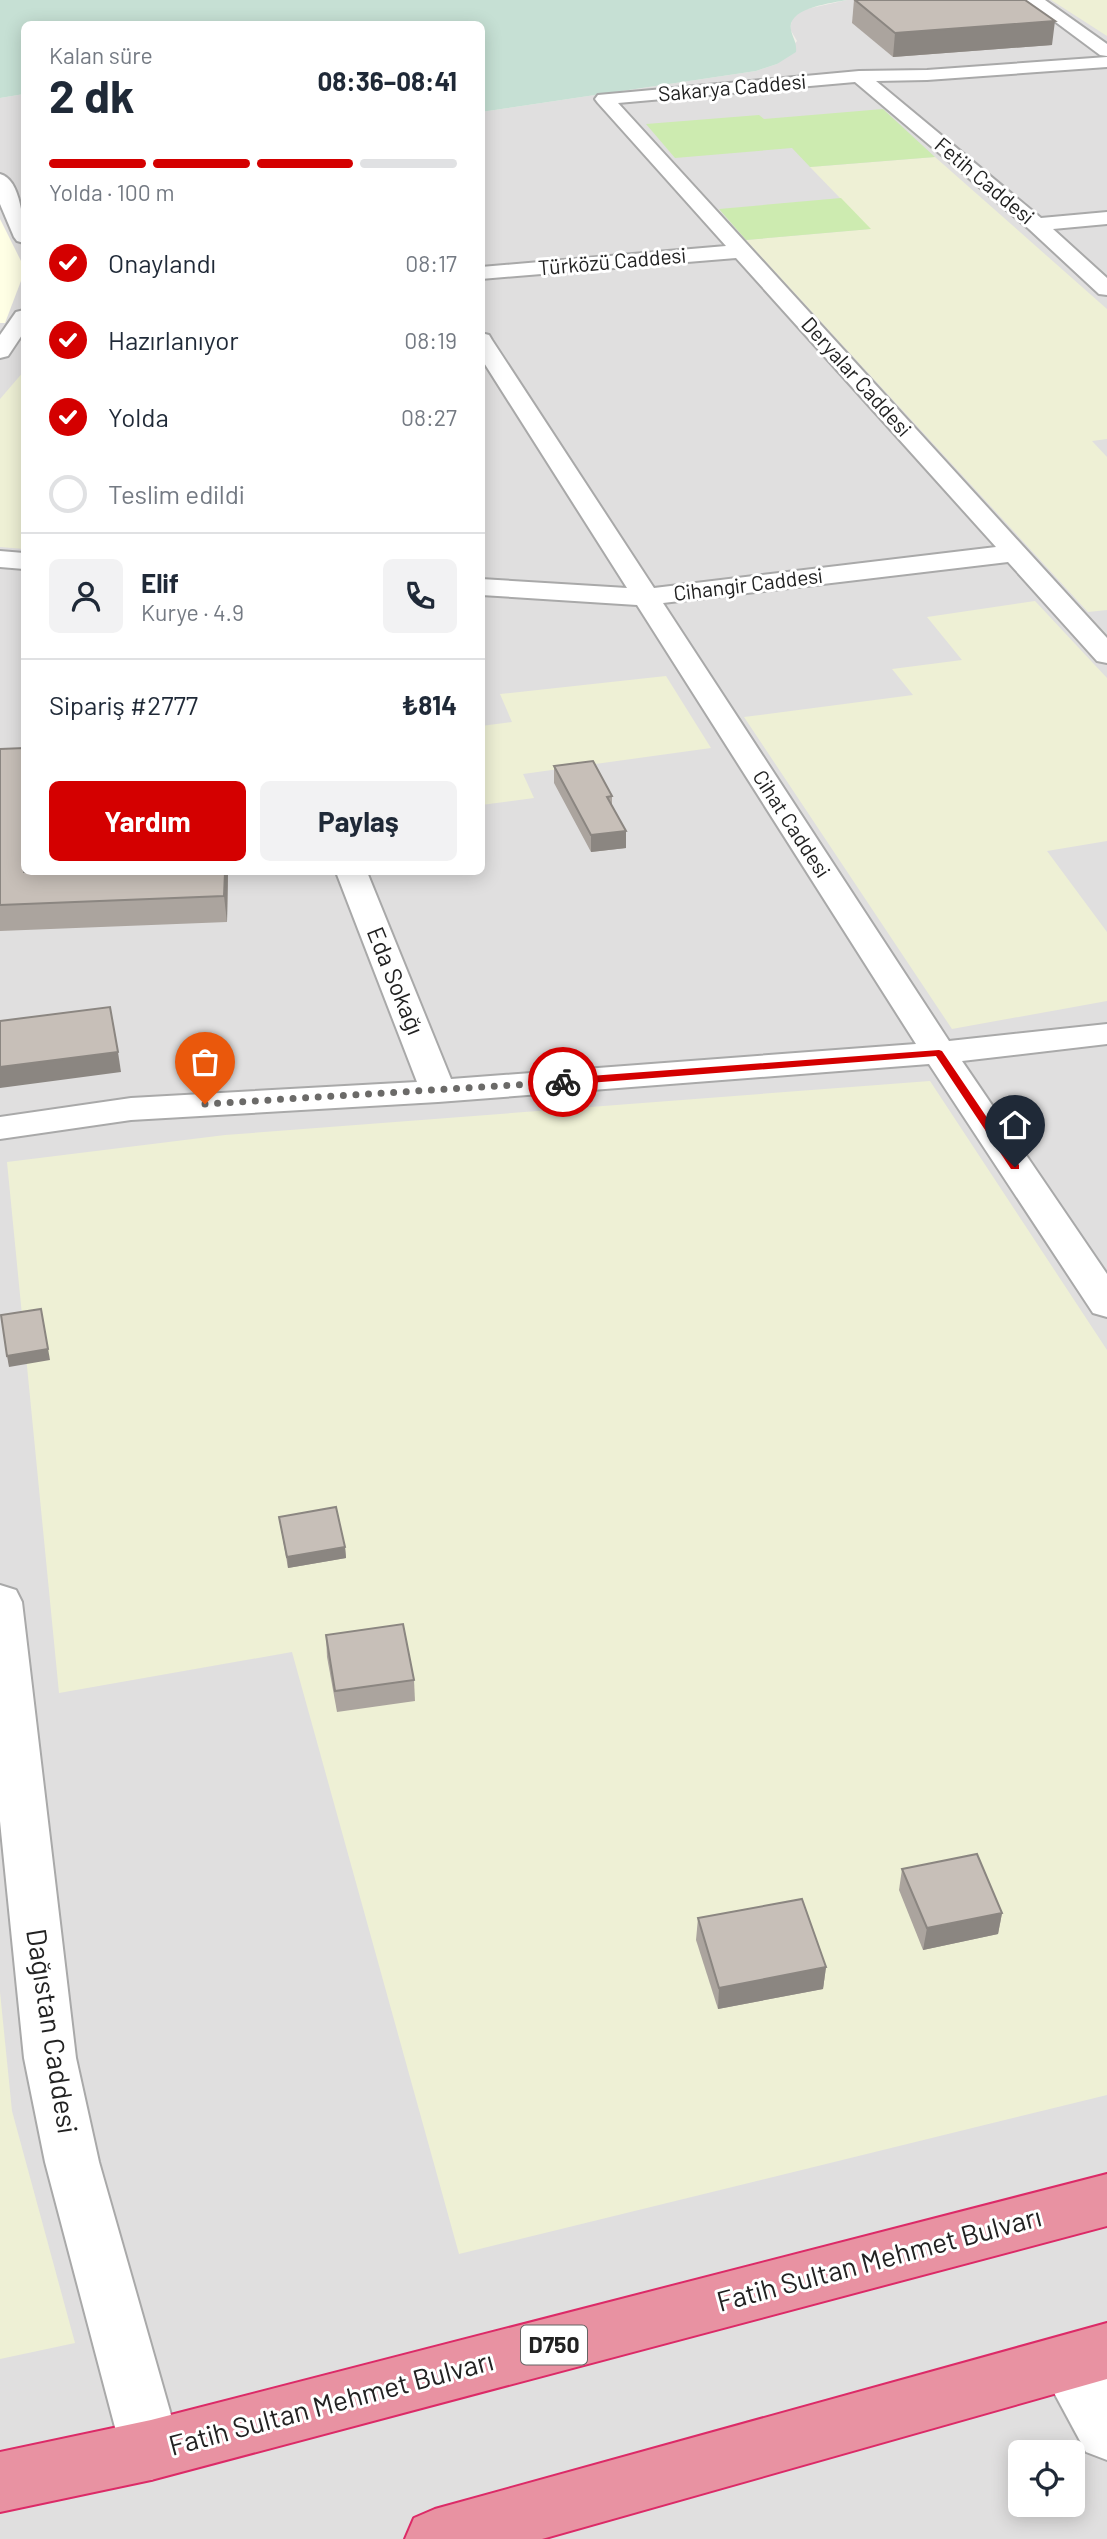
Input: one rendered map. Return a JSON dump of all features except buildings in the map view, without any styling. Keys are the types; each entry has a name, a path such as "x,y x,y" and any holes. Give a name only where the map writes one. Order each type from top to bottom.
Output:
{"highway":[{"name":"Fatih Sultan Mehmet Bulvarı","path":"0,2482 151,2450 1107,2200"},
{"path":"435,2539 1087,2357"}],"street":[{"path":"1034,0 1107,55"},
{"name":"Sakarya Caddesi","path":"604,99 859,76 927,75 1107,55"},
{"name":"Fetih Caddesi","path":"859,76 1036,225 1107,289"},
{"name":"Deryalar Caddesi","path":"604,99 1107,655"},
{"path":"0,180 21,230"},
{"path":"1036,225 1107,218"},
{"name":"Türközü Caddesi","path":"485,273 742,251"},
{"path":"0,351 17,325"},
{"name":"Cihat Caddesi","path":"485,353 496,387 646,597 939,1053 1107,1304"},
{"name":"Cihangir Caddesi","path":"485,587 646,597 1015,553"},
{"path":"0,559 21,561"},
{"path":"1080,625 1107,622"},
{"name":"Eda Sokağı","path":"352,875 438,1091"},
{"path":"0,1128 143,1108 438,1091 939,1053 1107,1034"},
{"name":"Dağıstan Caddesi","path":"0,1602 50,2058 72,2162 151,2450"},
{"path":"1087,2357 1107,2431"}],"shaded area":[{"path":"0,0 847,0 821,5 796,16 791,23 791,30 796,52 777,64 756,71 485,111 485,21 21,21 21,94 0,98"},
{"path":"847,0 1107,0 1107,2539 0,2539 0,98 21,94 21,875 485,875 485,111 756,71 777,64 797,41 790,29 792,19 802,10"},
{"path":"1051,0 1107,0 1107,36"},
{"path":"935,157 1107,309 1107,439 1092,441 1107,457 1107,610 1088,612 746,240 870,229 810,167"},
{"path":"0,219 21,261 21,281 5,323 0,323"},
{"path":"21,374 21,549 0,547 0,399"},
{"path":"1035,601 1107,678 1107,841 1047,851 1107,932 1107,1001 952,1029 744,717 913,695 892,669 962,660 927,617"},
{"path":"666,676 711,748 523,774 534,798 485,804 485,725 512,722 500,694"},
{"path":"930,1081 1107,1350 1107,2095 459,2254 292,1652 59,1693 7,1162 225,1135"},
{"path":"0,1992 12,2111 75,2343 0,2359"}],"green space":[{"path":"883,109 935,157 810,167 792,148 675,158 646,124 759,115 764,119"},
{"path":"841,198 871,229 746,240 719,209"}],"way so far":[{"path":"205,1104 563,1082"}],"route":[{"path":"563,1082 939,1053 1015,1167"}]}
